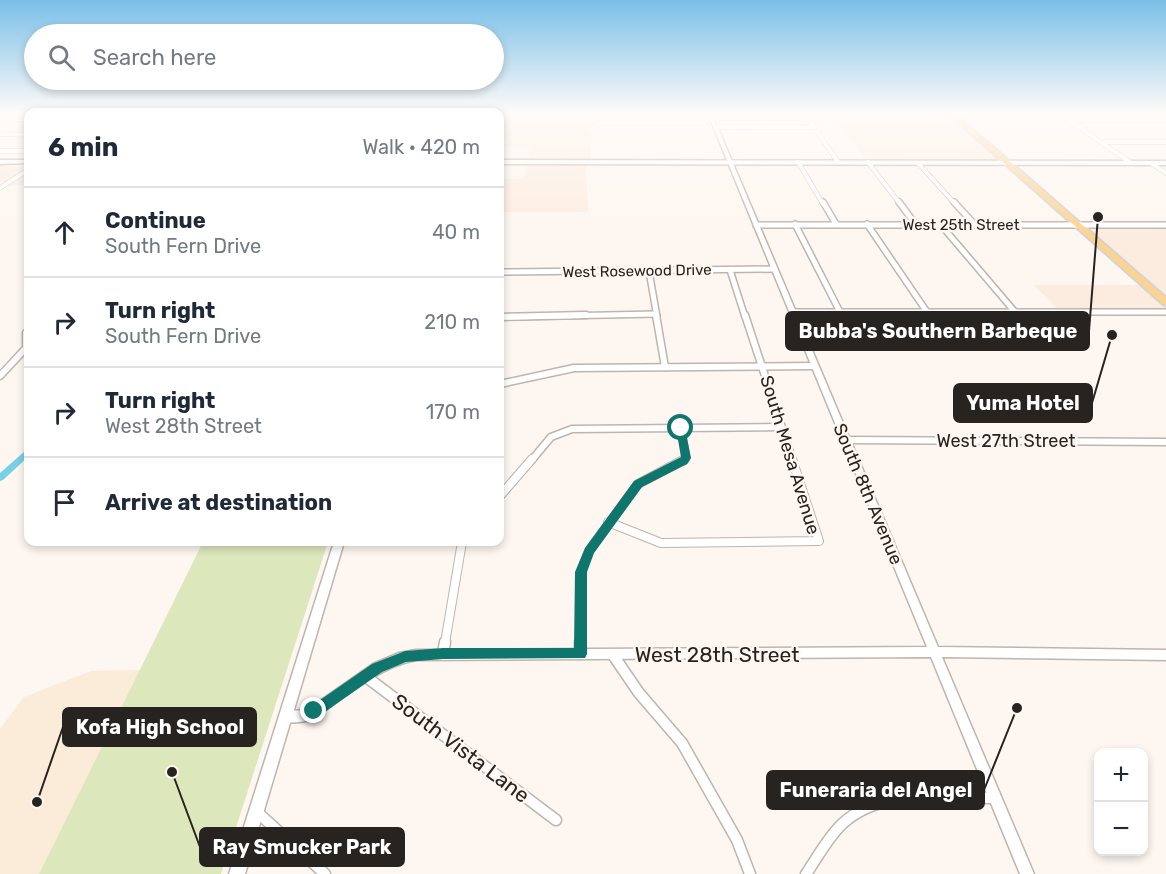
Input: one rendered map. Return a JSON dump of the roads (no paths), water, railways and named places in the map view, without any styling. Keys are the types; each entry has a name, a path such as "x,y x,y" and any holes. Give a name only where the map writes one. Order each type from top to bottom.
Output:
{"main road":[{"path":"999,155 1166,302"},
{"path":"504,162 1166,163"},
{"path":"0,163 24,163"},
{"path":"237,874 338,546"}],"street":[{"name":"South 8th Avenue","path":"726,155 1027,874"},
{"path":"833,155 838,162"},
{"path":"1119,155 1131,163"},
{"path":"798,162 836,224"},
{"path":"868,162 916,225"},
{"path":"918,163 975,225"},
{"path":"1151,163 1166,173"},
{"path":"0,188 24,173"},
{"path":"795,224 840,312"},
{"path":"867,224 927,312"},
{"name":"West 25th Street","path":"756,225 1166,225"},
{"path":"941,225 1015,312"},
{"name":"West Rosewood Drive","path":"504,272 774,269"},
{"name":"South Mesa Avenue","path":"609,522 661,543 819,541 730,270"},
{"path":"649,271 665,368"},
{"path":"792,312 1166,312"},
{"path":"504,317 656,314"},
{"path":"0,376 24,351"},
{"path":"504,383 574,368 815,366"},
{"path":"504,491 551,437 572,429 781,427"},
{"path":"580,654 581,572 589,551 638,484 683,462 686,458 681,428"},
{"name":"West 27th Street","path":"846,440 1166,442"},
{"path":"443,653 461,546"},
{"name":"West 28th Street","path":"285,717 309,714 365,676 399,658 443,653 613,655 934,652 1166,655"},
{"path":"613,655 639,693 682,743 736,840 750,874"},
{"name":"South Vista Lane","path":"365,676 556,820"},
{"path":"806,874 841,825 868,806 895,799 995,798"},
{"path":"256,812 325,874"}],"waterway":[{"path":"0,478 24,457"}],"place":[{"name":"Bubba's Southern Barbeque","path":"1098,217"},
{"name":"Yuma Hotel","path":"1112,335"},
{"name":"Funeraria del Angel","path":"1017,708"},
{"name":"Ray Smucker Park","path":"172,772"},
{"name":"Kofa High School","path":"37,802"}]}
